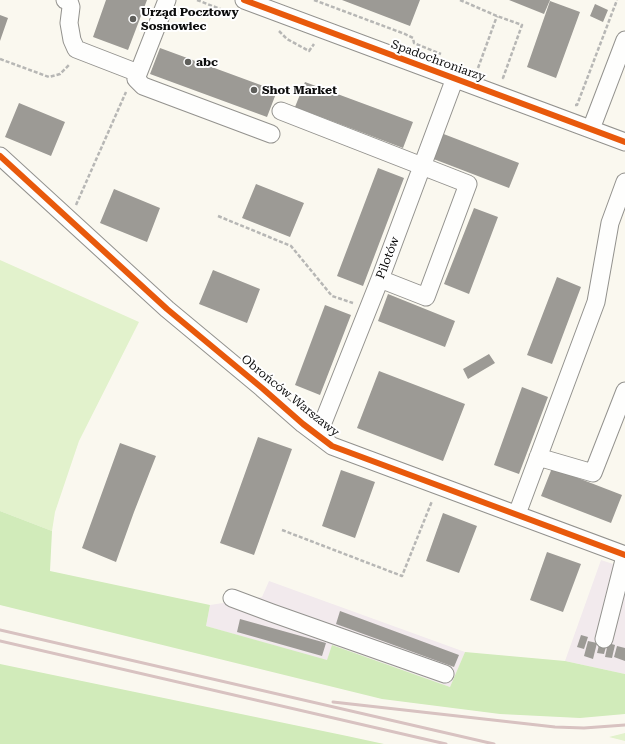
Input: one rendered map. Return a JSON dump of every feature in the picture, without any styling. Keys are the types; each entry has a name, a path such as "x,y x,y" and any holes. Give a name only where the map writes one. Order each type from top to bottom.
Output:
{"street":[{"path":"65,0 69,1 71,7 69,23 72,40 76,49 137,76 143,86 272,134"},
{"path":"137,76 167,0"},
{"name":"Spadochroniarzy","path":"244,0 625,142"},
{"path":"591,129 621,63 625,40"},
{"name":"Pilotów","path":"318,435 380,280 455,78"},
{"path":"281,111 468,184 426,297 380,280"},
{"name":"Obrońców Warszawy","path":"0,156 167,309 332,446 625,555"},
{"path":"517,514 596,302 618,225 625,182"},
{"path":"538,457 593,473 625,392"},
{"path":"604,639 625,555"},
{"path":"232,598 272,614 445,674"}],"path":[{"path":"314,0 405,34 413,38 414,43 446,56"},
{"path":"460,0 522,25 504,78"},
{"path":"569,102 577,105 617,0"},
{"path":"478,68 497,16"},
{"path":"0,59 49,77 60,74 69,66 76,49"},
{"path":"472,66 483,70"},
{"path":"75,207 126,91 137,76"},
{"path":"497,76 511,81"},
{"path":"218,216 291,246 332,296 368,309"},
{"path":"282,530 402,576 438,485"}],"shaded area":[{"path":"601,560 625,568 625,674 565,661"},
{"path":"269,581 465,652 450,687 332,645 327,661 206,626 210,605 262,597"}],"green space":[{"path":"0,260 139,322 79,441 55,512 52,531 0,511"},
{"path":"0,511 52,531 50,571 210,605 206,626 327,660 332,645 450,687 465,652 565,661 625,674 625,714 580,718 500,714 382,699 0,605"},
{"path":"0,664 347,736 384,744 0,744"},
{"path":"625,733 625,741 609,737"}],"building":[{"path":"106,0 147,0 128,50 93,37"},
{"path":"342,0 420,0 410,26"},
{"path":"509,0 550,0 544,14"},
{"path":"550,1 580,12 556,78 527,67"},
{"path":"595,4 608,10 603,22 590,16"},
{"path":"0,15 8,18 0,41"},
{"path":"160,48 277,91 267,117 150,74"},
{"path":"305,82 413,122 403,148 295,107"},
{"path":"19,103 65,122 51,156 5,137"},
{"path":"441,133 519,163 509,188 431,158"},
{"path":"378,168 404,178 363,286 337,276"},
{"path":"256,184 304,203 290,237 242,218"},
{"path":"114,189 160,208 147,242 100,223"},
{"path":"474,208 498,217 469,294 444,284"},
{"path":"213,270 260,289 247,323 199,304"},
{"path":"557,277 581,287 552,364 527,355"},
{"path":"388,294 455,321 445,347 378,321"},
{"path":"325,305 351,315 320,395 295,385"},
{"path":"489,354 495,363 468,379 463,369"},
{"path":"379,371 465,404 443,461 357,428"},
{"path":"522,387 548,397 519,474 494,465"},
{"path":"258,437 292,449 254,555 220,543"},
{"path":"120,443 156,456 116,562 82,548"},
{"path":"552,468 622,495 611,523 541,496"},
{"path":"341,470 375,482 355,538 322,526"},
{"path":"443,513 477,526 459,573 426,561"},
{"path":"547,552 581,564 563,612 530,600"},
{"path":"340,611 459,655 454,667 336,624"},
{"path":"240,619 326,643 322,656 237,632"},
{"path":"581,635 588,637 584,649 577,647"},
{"path":"588,641 597,643 593,659 584,656"},
{"path":"600,641 607,643 604,654 597,653"},
{"path":"608,643 615,645 612,658 605,657"},
{"path":"617,646 625,648 625,661 614,657"}],"railway":[{"path":"0,630 494,744"},
{"path":"0,641 446,744"},
{"path":"333,702 555,727 584,728 625,725"}],"cycle path":[{"path":"244,0 625,142"},
{"path":"0,156 167,309 303,424 332,446 625,555"}],"place":[{"name":"Urząd Pocztowy Sosnowiec","path":"133,19"},
{"name":"abc","path":"188,62"},
{"name":"Shot Market","path":"254,90"}]}
